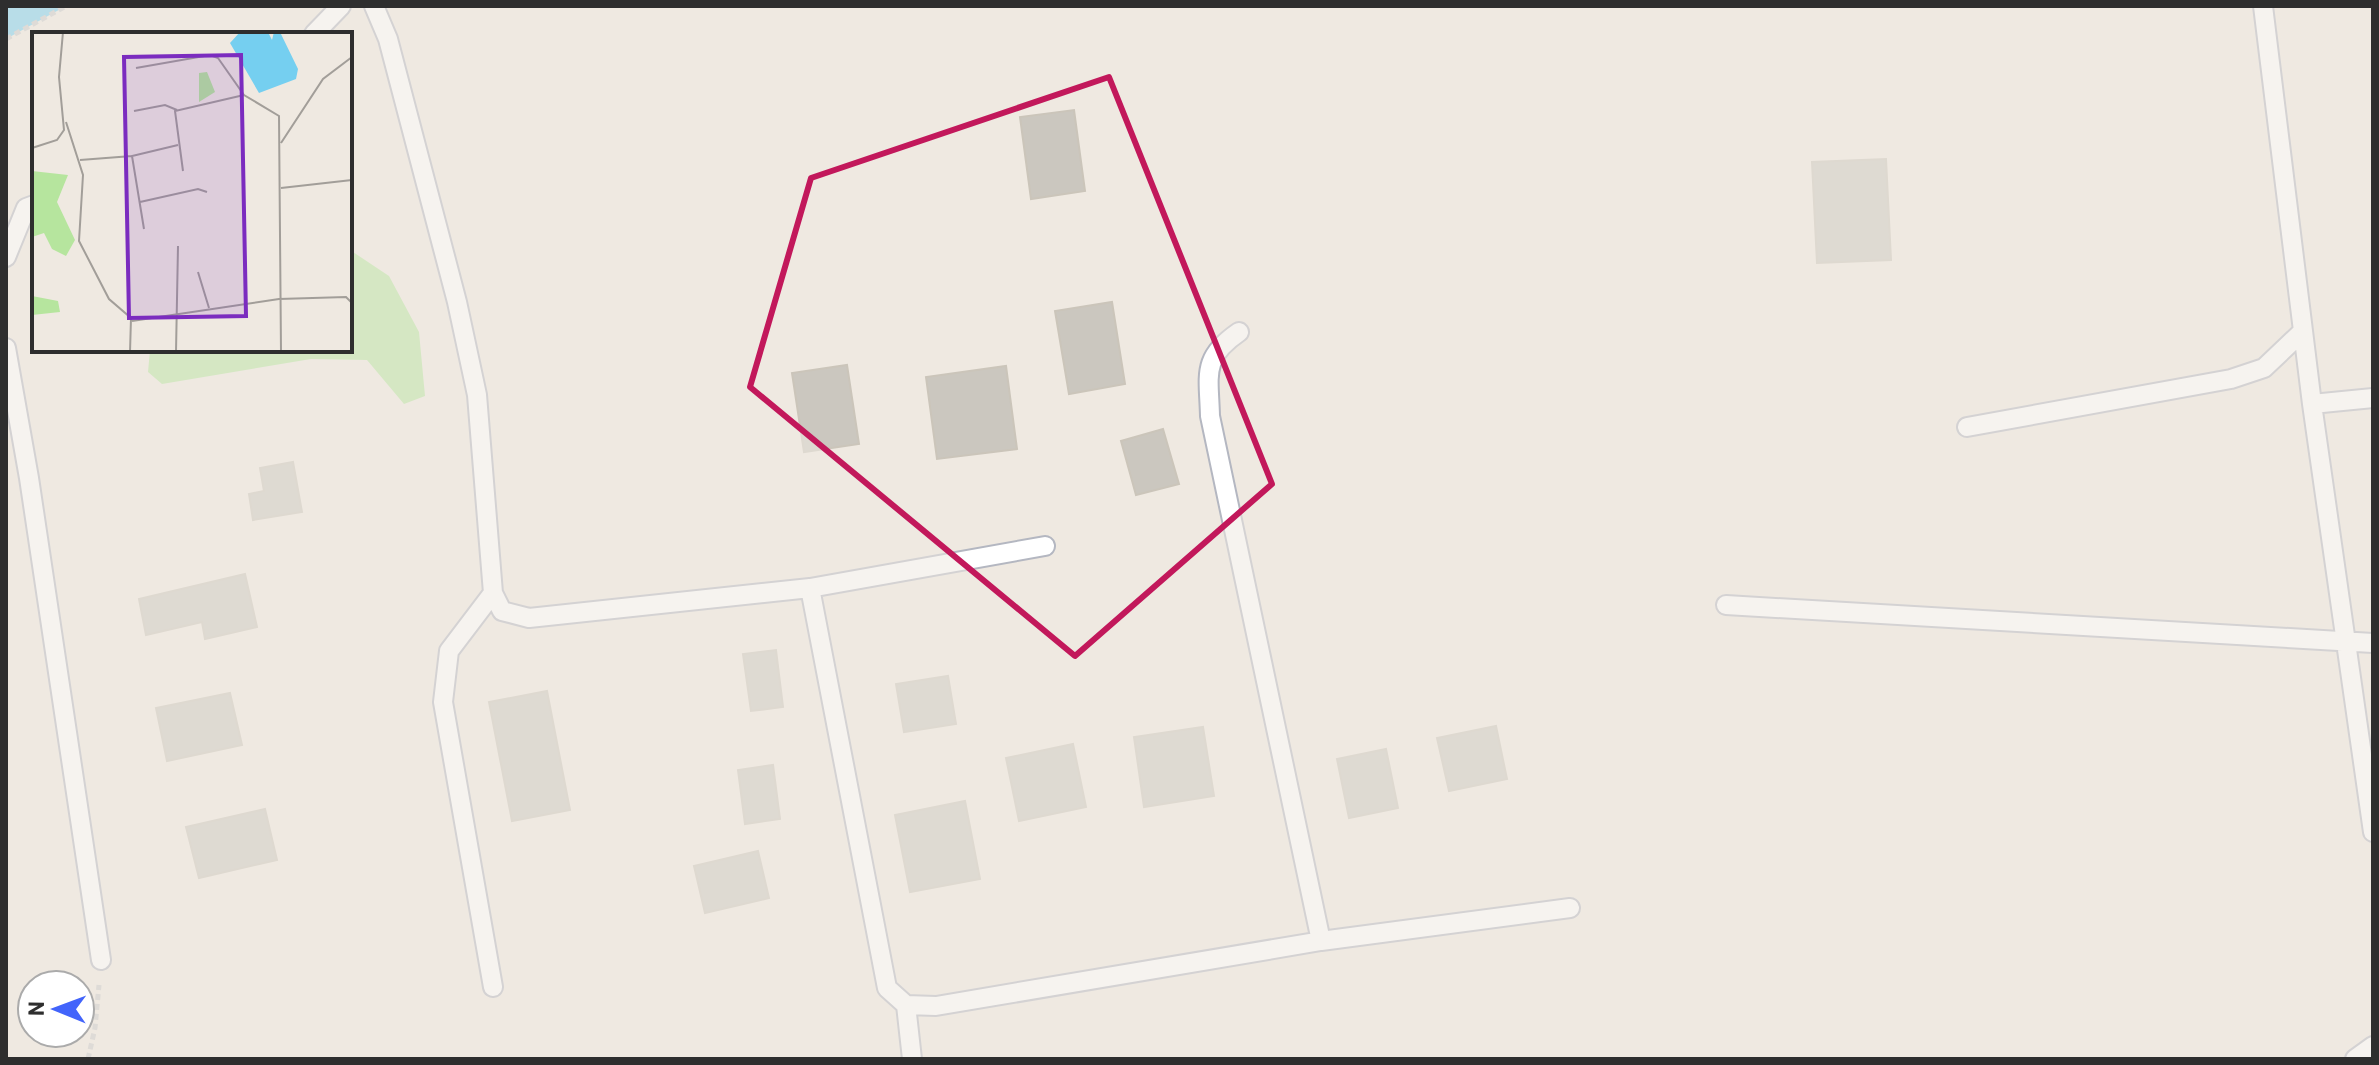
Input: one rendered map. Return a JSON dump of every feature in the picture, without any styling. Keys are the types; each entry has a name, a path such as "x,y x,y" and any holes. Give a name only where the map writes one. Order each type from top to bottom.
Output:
{"lane":[{"path":"316,32 341,6"},
{"path":"374,6 388,39 454,288 477,395 493,593 502,611 529,618 810,588 1045,546"},
{"path":"2263,6 2312,404 2373,832"},
{"path":"6,257 26,208 32,206"},
{"path":"1967,427 2231,379 2264,368 2303,331"},
{"path":"1239,332 1221,344 1209,363 1210,416 1321,941"},
{"path":"6,348 29,478 101,960"},
{"path":"2312,404 2373,398"},
{"path":"810,588 887,988 906,1005 936,1006 1321,941 1570,908"},
{"path":"493,593 449,651 443,702 493,987"},
{"path":"1726,605 2373,643"},
{"path":"906,1005 912,1059"},
{"path":"2355,1059 2373,1046"}],"path":[{"path":"6,39 66,6"},
{"path":"88,1059 95,1028 101,960"}],"highlighted area":[{"path":"1109,77 1272,484 1075,656 750,387 811,178"}],"green space":[{"path":"352,251 389,276 419,332 425,396 404,404 367,360 311,359 162,384 148,372 150,352 352,352"}],"water":[{"path":"6,6 66,6 6,39"}],"building":[{"path":"1074,110 1085,191 1031,199 1020,117"},
{"path":"1886,159 1891,260 1817,263 1812,162"},
{"path":"1112,302 1125,384 1069,394 1055,311"},
{"path":"847,365 859,444 804,452 792,373"},
{"path":"1006,366 1017,449 937,459 926,377"},
{"path":"1163,429 1179,484 1136,495 1121,441"},
{"path":"293,462 302,512 253,520 249,494 264,491 260,468"},
{"path":"245,574 257,627 205,639 202,622 146,635 139,599"},
{"path":"776,650 783,707 751,711 743,654"},
{"path":"948,676 956,724 904,732 896,684"},
{"path":"547,691 570,810 512,821 489,702"},
{"path":"230,693 242,745 167,761 156,708"},
{"path":"1496,726 1507,779 1449,791 1437,738"},
{"path":"1203,727 1214,796 1144,807 1134,737"},
{"path":"1073,744 1086,807 1019,821 1006,758"},
{"path":"1386,749 1398,808 1349,818 1337,759"},
{"path":"773,765 780,819 745,824 738,770"},
{"path":"965,801 980,879 910,892 895,815"},
{"path":"265,809 277,860 199,878 186,827"},
{"path":"758,851 769,898 705,913 694,866"}]}
